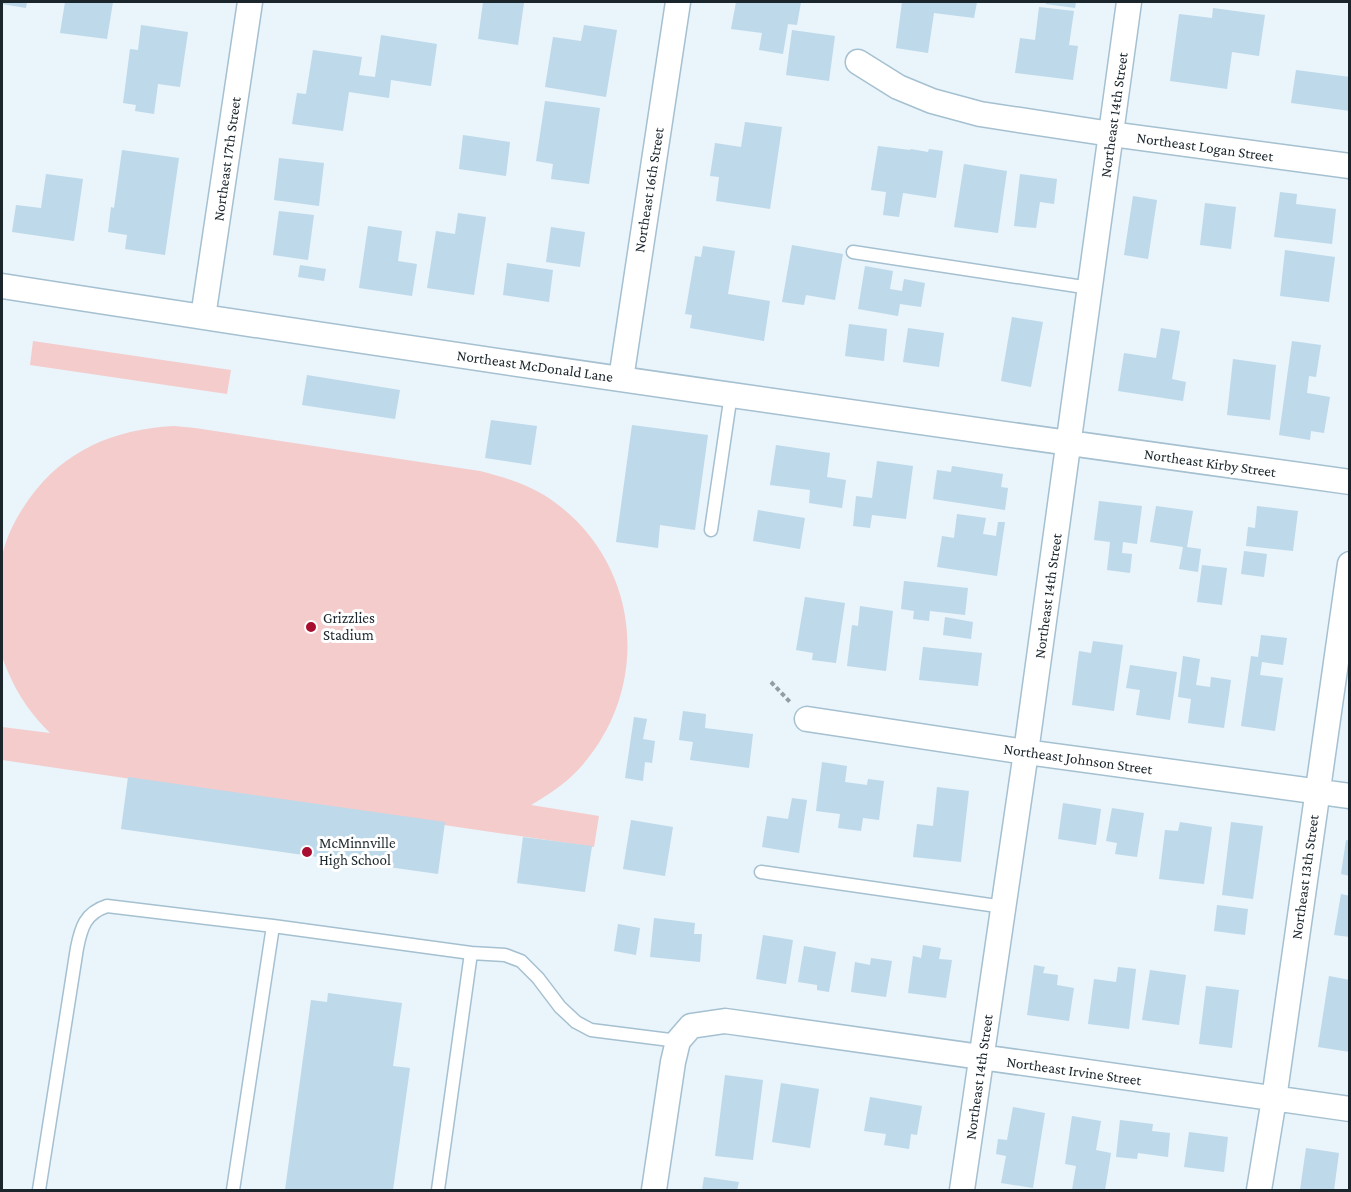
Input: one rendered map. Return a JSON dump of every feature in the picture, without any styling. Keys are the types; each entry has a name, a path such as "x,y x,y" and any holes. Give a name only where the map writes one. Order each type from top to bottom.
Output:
{"street":[{"name":"Northeast 17th Street","path":"203,318 250,2"},
{"name":"Northeast 16th Street","path":"621,379 678,2"},
{"name":"Northeast 14th Street","path":"962,1191 1070,443 1130,2"},
{"name":"Northeast Logan Street","path":"858,62 898,87 932,101 980,114 1350,166"},
{"name":"Northeast McDonald Lane","path":"2,286 203,318 1070,443"},
{"name":"Northeast Kirby Street","path":"1070,443 1350,482"},
{"name":"Northeast 13th Street","path":"1259,1191 1350,564"},
{"name":"Northeast Johnson Street","path":"807,719 1026,752 1350,796"},
{"name":"Northeast Irvine Street","path":"685,1033 725,1021 1350,1109"},
{"path":"654,1191 673,1062 685,1033"}],"lane":[{"path":"853,252 1090,288"},
{"path":"711,530 730,394"},
{"path":"761,872 1004,907"},
{"path":"39,1191 80,934 86,921 97,909 107,906 471,953 505,955 521,962 538,978 560,1007 576,1022 591,1030 685,1033"},
{"path":"233,1191 273,926"},
{"path":"438,1191 471,953"}],"shaded area":[{"path":"33,341 231,370 227,394 30,365"},
{"name":"Grizzlies Stadium","path":"174,426 480,471 513,481 544,495 576,521 601,552 618,587 626,624 627,663 619,701 603,737 573,775 531,805 599,816 594,847 2,760 2,727 50,733 22,698 5,666 3,657 1,563 12,526 43,482 75,455 111,437 152,428"}],"building":[{"path":"2,2 27,2 26,8 2,4"},
{"path":"65,2 113,2 107,39 60,33"},
{"path":"483,2 524,3 518,45 478,39"},
{"path":"736,2 801,2 797,25 788,24 783,54 759,50 762,33 731,29"},
{"path":"902,2 977,2 974,18 934,13 928,53 896,48"},
{"path":"1046,2 1076,2 1075,8 1046,4"},
{"path":"1039,7 1074,11 1069,45 1078,46 1073,80 1015,73 1020,38 1035,40"},
{"path":"1213,8 1265,15 1259,56 1232,52 1227,89 1170,81 1179,14 1212,18"},
{"path":"141,25 188,32 180,87 158,84 154,114 135,111 136,105 123,103 130,49 138,50"},
{"path":"584,25 617,30 606,97 545,87 553,37 581,41"},
{"path":"792,30 835,36 829,81 786,75"},
{"path":"381,35 437,44 431,86 391,80 389,98 349,92 343,131 292,124 297,93 306,94 313,50 362,57 359,75 375,77"},
{"path":"1296,70 1350,77 1350,111 1291,103"},
{"path":"545,101 600,108 589,184 551,179 553,164 536,161"},
{"path":"745,122 782,127 770,209 716,201 719,177 710,176 715,143 741,147"},
{"path":"463,135 510,142 506,176 459,169"},
{"path":"878,146 928,152 929,149 943,151 936,198 903,193 899,217 883,215 886,192 871,190"},
{"path":"122,150 179,158 165,255 125,249 127,235 108,232 111,207 114,208"},
{"path":"279,158 324,163 319,206 274,200"},
{"path":"964,164 1007,171 998,233 954,227"},
{"path":"46,174 83,179 74,241 12,232 16,205 41,208"},
{"path":"1020,174 1057,179 1054,204 1040,202 1036,228 1014,226"},
{"path":"1280,192 1297,194 1296,204 1336,209 1332,244 1274,237"},
{"path":"1133,196 1157,200 1148,259 1124,255"},
{"path":"1205,203 1236,207 1231,249 1200,245"},
{"path":"279,211 314,215 308,260 273,255"},
{"path":"458,213 486,217 474,295 427,288 436,231 455,234"},
{"path":"368,226 402,231 398,261 417,264 412,296 359,288"},
{"path":"551,227 585,232 580,267 546,262"},
{"path":"792,245 843,254 835,300 806,295 804,305 782,302"},
{"path":"703,246 735,251 728,294 770,301 764,341 690,328 692,315 685,314 695,256 701,257"},
{"path":"1285,250 1335,257 1329,302 1280,296"},
{"path":"507,263 553,270 549,302 503,295"},
{"path":"300,265 326,269 324,281 298,277"},
{"path":"865,266 893,271 890,289 902,291 904,279 925,283 921,307 900,304 898,316 858,309"},
{"path":"1012,317 1043,322 1031,387 1001,381"},
{"path":"849,324 887,329 884,361 845,356"},
{"path":"908,328 944,333 939,367 903,362"},
{"path":"1161,328 1180,331 1172,379 1186,382 1183,401 1118,391 1124,353 1156,358"},
{"path":"1292,341 1321,345 1316,377 1309,376 1307,393 1330,397 1324,433 1311,431 1310,440 1279,435"},
{"path":"1233,359 1276,365 1270,420 1227,415"},
{"path":"307,375 400,390 395,419 302,405"},
{"path":"491,420 537,426 531,465 485,458"},
{"path":"632,425 708,435 695,530 660,525 658,548 616,542"},
{"path":"776,445 830,453 827,477 846,480 842,508 809,503 810,490 770,485"},
{"path":"877,461 913,466 906,519 872,515 870,528 853,526 856,496 872,498"},
{"path":"952,466 1003,474 1001,487 1008,488 1005,510 933,499 937,470 951,472"},
{"path":"1099,501 1142,506 1137,544 1123,542 1122,553 1132,554 1130,573 1107,570 1110,542 1094,540"},
{"path":"1156,506 1193,511 1187,547 1201,549 1198,572 1179,569 1183,547 1150,542"},
{"path":"1257,506 1298,511 1293,551 1246,546 1248,527 1255,528"},
{"path":"758,510 805,518 800,549 753,541"},
{"path":"957,514 986,518 983,534 996,536 998,522 1005,522 997,576 937,567 942,536 954,538"},
{"path":"1244,551 1267,554 1264,577 1241,574"},
{"path":"1202,565 1227,568 1222,605 1197,602"},
{"path":"904,581 968,588 965,615 930,611 929,621 913,619 914,611 901,609"},
{"path":"805,597 845,603 836,663 812,660 813,653 796,650"},
{"path":"860,606 893,611 886,671 847,666 852,625 858,626"},
{"path":"945,617 973,622 971,639 943,635"},
{"path":"1261,635 1287,638 1283,665 1262,662 1260,675 1283,678 1275,731 1241,726 1251,656 1258,657"},
{"path":"1093,641 1123,645 1114,711 1072,705 1079,651 1091,653"},
{"path":"923,647 982,653 978,686 919,680"},
{"path":"1183,656 1200,659 1196,685 1210,687 1211,677 1231,680 1224,728 1188,723 1191,699 1178,697"},
{"path":"1130,665 1177,672 1170,720 1136,715 1140,690 1126,688"},
{"path":"683,711 706,714 705,728 753,734 749,768 690,760 693,742 679,740"},
{"path":"634,717 647,719 643,739 655,741 652,763 645,762 643,781 625,778"},
{"path":"822,762 847,766 845,782 867,785 868,779 884,781 879,820 863,818 861,831 838,828 840,814 816,811"},
{"path":"128,777 445,822 438,874 121,829"},
{"path":"937,787 969,791 961,862 913,857 917,824 933,826"},
{"path":"792,798 807,800 799,853 762,847 767,816 788,819"},
{"path":"1063,803 1101,809 1096,845 1058,839"},
{"path":"1112,808 1144,813 1137,857 1115,854 1117,843 1106,841"},
{"path":"631,820 673,827 665,876 623,869"},
{"path":"1180,822 1212,827 1204,884 1159,879 1165,830 1178,831"},
{"path":"1231,822 1263,826 1253,899 1222,895"},
{"path":"523,837 592,846 585,892 517,883"},
{"path":"1346,840 1350,841 1350,876 1341,874"},
{"path":"1341,894 1350,896 1350,937 1334,935"},
{"path":"1217,905 1248,909 1245,935 1214,931"},
{"path":"654,918 695,923 694,934 702,934 700,962 650,957"},
{"path":"618,924 640,928 636,955 614,951"},
{"path":"763,935 793,940 786,984 756,979"},
{"path":"923,945 941,948 939,959 952,960 946,998 908,993 913,956 921,958"},
{"path":"804,946 836,952 829,992 817,990 817,985 798,982"},
{"path":"871,958 892,961 886,997 851,992 855,962 870,965"},
{"path":"1034,965 1045,967 1043,973 1058,975 1057,985 1074,988 1069,1021 1027,1015"},
{"path":"1118,967 1136,969 1129,1029 1088,1024 1094,979 1116,982"},
{"path":"1150,970 1186,975 1179,1025 1142,1020"},
{"path":"1329,976 1350,980 1350,1052 1318,1047"},
{"path":"1206,986 1239,990 1232,1048 1199,1044"},
{"path":"328,993 402,1003 393,1066 410,1068 393,1190 285,1190 311,1000 327,1002"},
{"path":"725,1075 763,1080 753,1160 715,1156"},
{"path":"781,1083 819,1089 810,1148 772,1142"},
{"path":"870,1097 922,1106 917,1135 911,1134 909,1149 884,1145 886,1134 864,1131"},
{"path":"1013,1107 1045,1113 1033,1188 1001,1183 1006,1156 996,1154 998,1139 1007,1140"},
{"path":"1072,1116 1101,1121 1096,1150 1111,1153 1105,1190 1072,1190 1076,1166 1065,1164"},
{"path":"1120,1120 1153,1124 1152,1131 1170,1133 1168,1157 1138,1153 1137,1159 1116,1157"},
{"path":"1189,1132 1228,1137 1224,1172 1184,1167"},
{"path":"1306,1148 1339,1153 1334,1190 1300,1190"},
{"path":"704,1177 739,1182 737,1190 702,1190"}],"place":[{"name":"Grizzlies Stadium","path":"311,627"},
{"name":"McMinnville High School","path":"307,852"}]}
